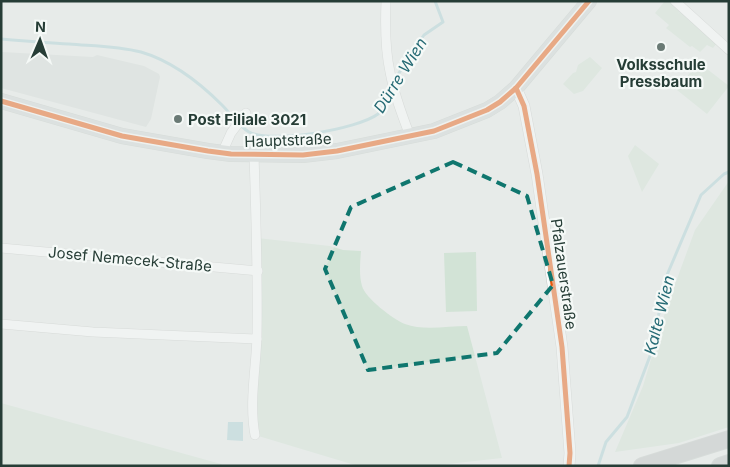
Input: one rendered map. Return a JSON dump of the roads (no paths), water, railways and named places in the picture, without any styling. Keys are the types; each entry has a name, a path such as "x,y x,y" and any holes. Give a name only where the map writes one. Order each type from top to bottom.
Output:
{"highway":[{"path":"642,466 729,439"},
{"path":"720,466 729,463"}],"main road":[{"name":"Hauptstraße","path":"1,102 122,136 222,153 303,155 329,152 434,131 487,110 516,88 589,1"}],"street":[{"path":"386,1 386,43 390,72 396,98 410,136"},
{"path":"675,1 729,50"},
{"name":"Pfalzauerstraße","path":"516,88 524,106 532,140 562,347 569,466"},
{"name":"Hauptstraße","path":"222,153 231,133 246,113"},
{"path":"254,155 258,271 257,339 252,417 255,435"},
{"name":"Josef Nemecek-Straße","path":"1,248 258,271"},
{"path":"1,324 93,332 257,339"}],"water":[{"path":"228,422 243,422 243,441 227,440"}],"waterway":[{"name":"Dürre Wien","path":"394,82 424,35 443,22 435,1"},
{"name":"Dürre Wien","path":"1,39 114,47 152,56 164,61 195,81 245,129 260,135 295,136 353,125 368,120 380,112 392,88"},
{"name":"Kalte Wien","path":"598,466 606,442 627,417 650,356 667,275 701,195 724,174 729,172"}],"place":[{"name":"Volksschule Pressbaum","path":"661,47"},
{"name":"Post Filiale 3021","path":"178,119"}]}
